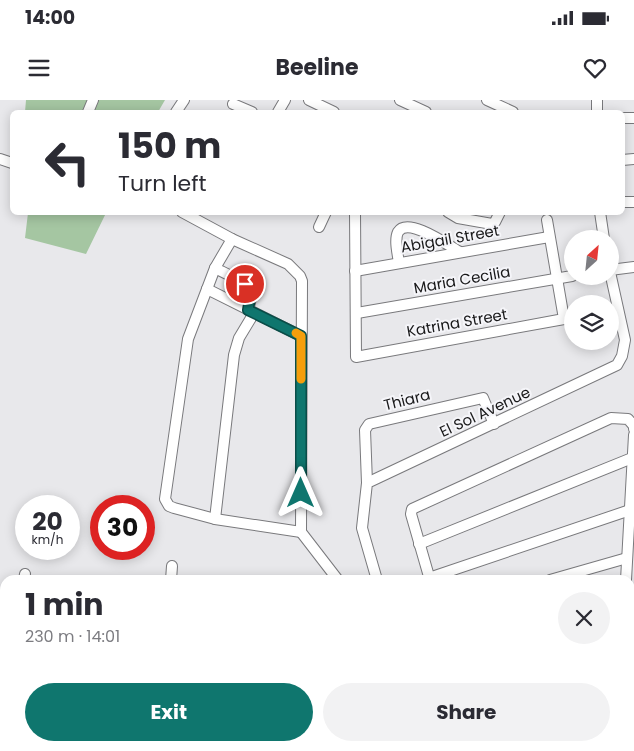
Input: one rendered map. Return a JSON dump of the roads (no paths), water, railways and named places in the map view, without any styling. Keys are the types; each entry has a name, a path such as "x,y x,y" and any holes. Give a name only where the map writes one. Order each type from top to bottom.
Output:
{"street":[{"path":"309,100 330,110"},
{"path":"400,100 422,110"},
{"path":"487,100 509,110"},
{"path":"232,105 246,110"},
{"path":"188,215 232,239 288,264 300,276 302,281 302,532 334,575"},
{"path":"319,227 325,215"},
{"path":"352,215 357,313 356,357 564,319 547,220"},
{"path":"453,215 458,218 492,224 498,215"},
{"path":"600,215 603,230"},
{"path":"399,263 397,238 398,232 403,228 419,229 460,252"},
{"name":"Abigail Street","path":"355,271 549,237"},
{"path":"232,239 215,268 188,339 164,494 166,503 169,506 215,519 302,532"},
{"path":"619,270 634,267"},
{"path":"215,268 245,284 249,289 251,297 251,312 239,338 234,355 215,519"},
{"name":"Maria Cecilia","path":"357,313 564,277"},
{"name":"El Sol Avenue","path":"367,484 617,365 621,360 625,340 613,285"},
{"path":"207,289 301,336"},
{"name":"Thiara","path":"367,484 365,430 369,424 483,398 494,424"},
{"path":"428,575 411,514 412,510 611,418 628,419 634,426 634,429"},
{"path":"626,575 634,435"},
{"path":"419,544 632,458"},
{"path":"367,484 362,528 376,575"},
{"path":"441,575 630,510"},
{"path":"568,575 627,558"},
{"path":"171,575 172,566"}]}
